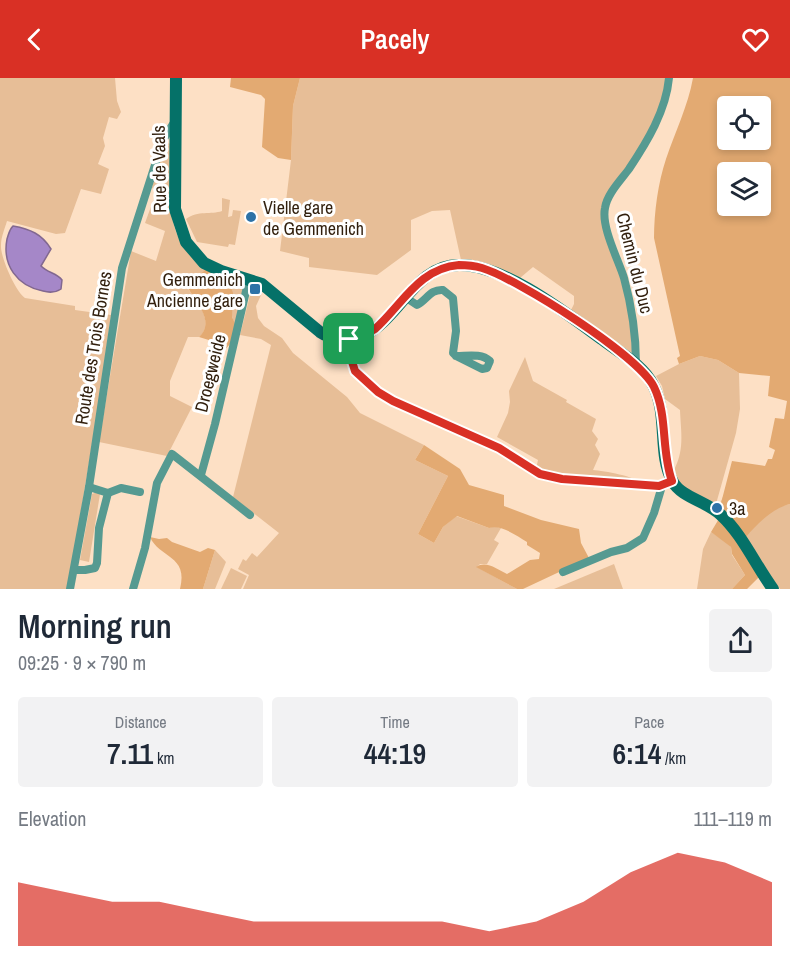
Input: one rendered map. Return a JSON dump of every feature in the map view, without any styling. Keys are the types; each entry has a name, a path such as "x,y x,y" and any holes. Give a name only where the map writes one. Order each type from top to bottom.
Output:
{"main road":[{"name":"Rue de Vaals","path":"176,78 175,209 186,242 204,263 268,288 325,335 349,339"},
{"path":"349,339 375,329 422,278 440,268 459,265 482,268 537,295 636,364 650,379 657,395 662,418 667,484 712,507 726,519 773,589"}],"street":[{"name":"Chemin du Duc","path":"636,364 633,316 604,209 655,125 666,96 669,78"},
{"name":"Route des Trois Bornes","path":"70,589 89,487 122,268 163,140 176,120"},
{"name":"Droegweide","path":"201,475 247,287 251,280"},
{"path":"405,297 417,305 430,293 443,290 453,298 456,331 453,350 456,356"},
{"path":"349,339 349,352 355,371 378,392 393,401 499,448 540,474 562,479 667,484 643,538 627,548 611,552 563,572"},
{"path":"133,589 145,548 157,483 172,454 250,515"},
{"path":"89,487 108,493 121,488 140,492"},
{"path":"74,570 95,568 99,528 108,493"}],"shaded area":[{"path":"0,78 115,78 117,101 121,112 117,119 109,117 103,138 105,146 98,164 109,169 101,194 81,189 65,233 56,234 7,221 1,242 3,258 9,274 25,298 75,306 75,310 111,315 68,589 0,589"},
{"path":"231,78 300,78 293,106 291,160 278,158 262,147 265,99 261,95 230,87"},
{"path":"300,78 667,78 650,127 604,200 616,261 631,317 632,353 571,310 574,296 533,267 520,278 461,260 450,210 432,211 411,220 411,250 377,275 309,267 309,258 280,251 291,160 293,106"},
{"path":"693,78 790,78 790,504 760,522 746,537 720,507 732,461 765,466 768,459 772,459 775,450 769,447 775,418 784,419 787,401 768,396 770,376 739,373 718,360 700,356 679,364 677,358 680,356 654,238 654,228 663,168 685,109"},
{"path":"169,143 171,145 170,198 174,226 179,238 191,251 240,283 243,288 236,326 232,312 232,290 224,278 205,273 188,289 203,313 205,325 199,337 188,337 170,381 170,396 192,407 167,456 99,442 131,251 156,261 165,231 145,223 157,190 152,188 158,164"},
{"path":"222,198 230,200 228,217 232,216 233,210 241,211 235,245 229,244 228,247 197,242 186,219 195,215 222,211"},
{"path":"13,226 35,233 51,249 41,266 62,280 61,289 50,292 34,288 13,273 9,266 6,248"},
{"path":"206,269 226,280 233,293 232,317 236,326 231,343 218,357 212,341 199,337 204,331 205,317 185,283"},
{"path":"257,291 262,293 256,306 258,318 264,326 282,338 293,353 347,397 360,413 424,445 415,460 448,476 418,534 434,543 443,527 456,516 489,528 494,526 501,528 494,540 499,543 487,564 480,564 477,567 517,589 243,589 249,575 238,569 243,559 246,561 252,553 257,557 279,533 233,497 271,345 261,339 240,335 250,295"},
{"path":"700,356 718,360 739,373 740,409 736,433 716,504 684,488 673,472 681,449 680,410 665,399 662,386 656,376"},
{"path":"525,357 533,381 596,419 592,431 598,439 595,445 600,454 593,470 627,476 642,484 559,476 536,469 538,460 497,437 508,413 509,391"},
{"path":"424,445 460,469 469,485 504,495 504,506 541,520 579,529 581,543 589,558 523,589 517,589 476,567 484,564 507,574 530,560 539,559 540,553 514,534 504,529 489,528 457,516 443,527 434,543 418,534 448,476 415,460"},
{"path":"726,490 782,506 790,504 790,589 780,589 719,506"},
{"path":"97,492 100,494 89,562 80,560 92,494"},
{"path":"720,517 760,576 747,589 732,589 745,575 732,554 731,547 711,532"},
{"path":"717,524 745,575 732,589 697,589 703,549 711,532 720,538"},
{"path":"150,537 167,538 200,552 208,548 215,550 203,589 180,589 182,578 177,563 154,544"},
{"path":"215,550 226,562 215,589 203,589"},
{"path":"614,564 623,589 554,589"},
{"path":"231,568 247,576 241,589 221,589"}],"place":[{"name":"Vielle gare de Gemmenich","path":"251,217"},
{"name":"Gemmenich Ancienne gare","path":"255,289"},
{"name":"3a","path":"717,508"}],"route":[{"path":"459,265 482,268 500,275 571,317 636,364 650,379 660,404 667,467 672,481 659,486 552,478 533,471 499,448 435,421 378,392 355,371 349,352 349,339 358,338 375,329 422,278 432,272 459,265"}]}
